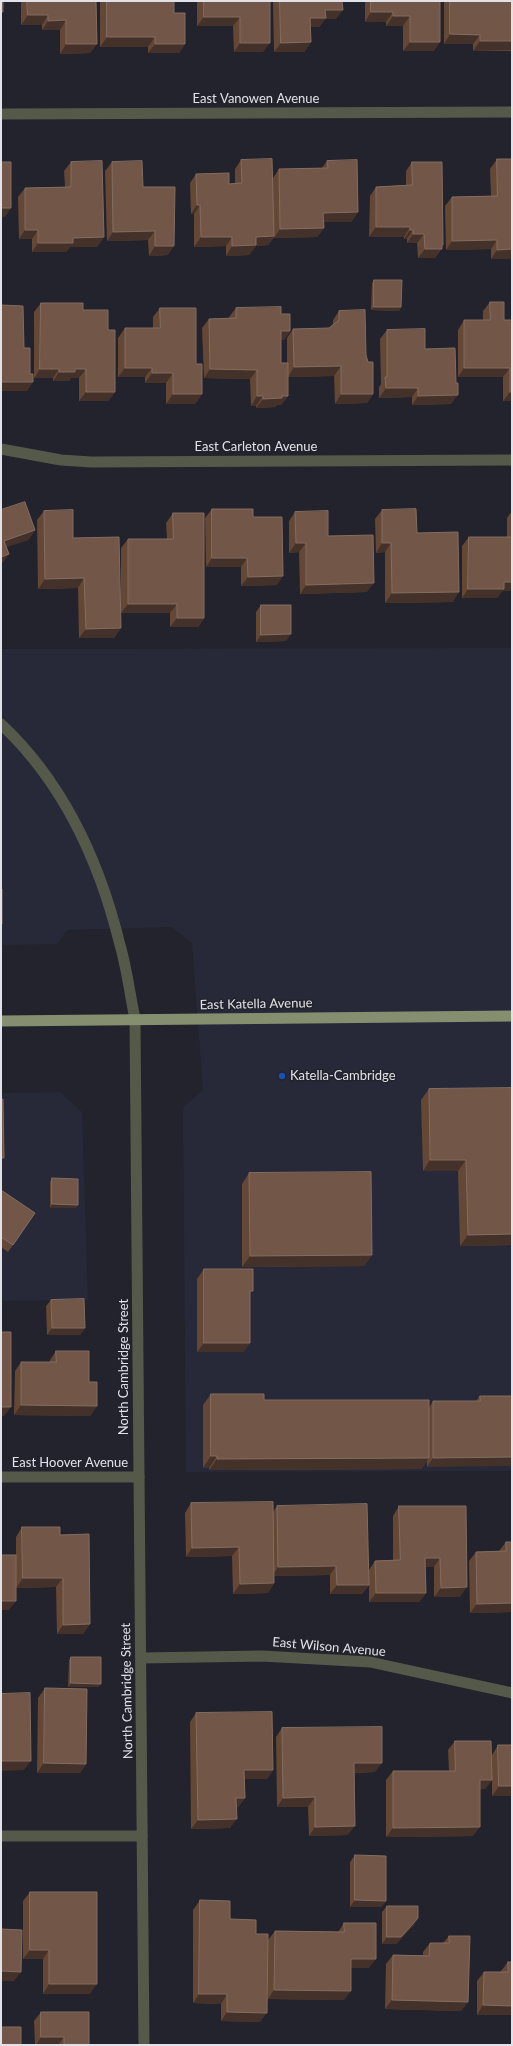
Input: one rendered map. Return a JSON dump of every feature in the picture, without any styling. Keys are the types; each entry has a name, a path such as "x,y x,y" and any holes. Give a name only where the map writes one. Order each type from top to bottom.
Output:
{"main road":[{"name":"East Katella Avenue","path":"1,1021 512,1016"}],"street":[{"name":"East Vanowen Avenue","path":"1,114 512,112"},
{"name":"East Carleton Avenue","path":"1,449 61,460 91,462 512,460"},
{"name":"North Cambridge Street","path":"1,724 18,740 57,793 76,823 96,866 121,946 135,1020 144,2045"},
{"name":"East Hoover Avenue","path":"1,1477 139,1477"},
{"name":"East Wilson Avenue","path":"141,1658 262,1656 370,1662 512,1693"},
{"path":"1,1836 142,1836"}],"shaded area":[{"path":"512,648 512,1471 186,1472 183,1107 203,1090 192,943 171,927 67,930 57,944 1,945 1,649"},
{"path":"60,1092 82,1112 88,1300 1,1301 1,1093"}],"building":[{"path":"1,1 3,1 3,12 1,12"},
{"path":"27,1 96,1 97,44 66,44 66,20 48,21 48,15 28,15"},
{"path":"107,1 174,1 174,13 185,13 185,44 155,44 155,37 107,37"},
{"path":"204,1 270,1 270,43 240,43 240,17 204,17"},
{"path":"280,1 342,1 343,10 325,10 326,18 310,18 311,42 281,43"},
{"path":"371,1 440,1 440,42 410,42 410,16 393,16 393,12 371,12"},
{"path":"450,1 512,1 512,41 480,41 480,35 450,34"},
{"path":"272,159 274,236 256,237 256,245 232,246 232,237 201,237 200,205 197,205 196,174 229,173 229,184 242,183 241,160"},
{"path":"497,159 512,159 512,249 497,250 497,240 452,241 452,197 497,196"},
{"path":"357,160 358,212 323,213 324,228 280,229 279,169 328,168 327,161"},
{"path":"102,161 104,237 73,238 73,243 38,243 38,230 25,230 25,188 71,187 71,162"},
{"path":"142,161 143,187 175,187 174,246 155,246 155,231 113,232 112,162"},
{"path":"1,162 11,162 11,208 1,208"},
{"path":"412,162 442,162 442,249 425,249 424,234 413,234 413,230 410,230 410,227 376,227 376,187 412,185"},
{"path":"374,280 402,280 401,307 374,307"},
{"path":"490,302 504,302 504,320 512,320 512,392 510,392 510,368 464,368 464,320 490,320"},
{"path":"41,303 83,303 83,310 108,310 108,330 115,330 115,392 86,392 86,369 75,369 75,372 59,372 59,369 40,369"},
{"path":"1,305 23,306 24,348 30,348 30,374 33,374 33,382 1,382"},
{"path":"281,307 281,314 290,314 290,331 281,331 281,363 288,363 288,396 282,396 282,398 263,399 263,396 257,396 257,370 210,369 209,319 236,318 236,308"},
{"path":"160,308 196,308 196,364 202,364 202,394 173,394 173,373 152,373 152,368 125,368 125,328 160,328"},
{"path":"365,310 366,355 368,362 373,362 373,394 341,394 341,366 294,367 293,329 329,328 339,320 339,311"},
{"path":"425,329 425,349 455,348 456,383 458,383 458,395 418,396 418,388 386,388 387,330"},
{"path":"25,502 35,530 4,541 9,554 1,557 1,510"},
{"path":"212,509 253,509 253,517 282,517 283,576 248,577 247,558 212,558"},
{"path":"416,509 417,533 458,532 459,592 392,593 391,543 382,543 382,510"},
{"path":"73,510 73,538 119,537 121,628 86,629 84,578 45,579 44,511"},
{"path":"328,511 328,536 373,535 374,583 306,585 306,543 296,543 295,512"},
{"path":"173,513 204,513 204,618 177,618 177,604 128,604 128,539 173,539"},
{"path":"469,537 512,537 512,582 504,582 504,589 468,589"},
{"path":"261,605 291,605 291,634 261,635"},
{"path":"2,889 2,924 1,924"},
{"path":"512,1088 512,1234 468,1235 466,1160 430,1160 429,1089"},
{"path":"1,1099 3,1099 4,1158 1,1158"},
{"path":"371,1172 372,1255 250,1256 249,1173"},
{"path":"52,1178 78,1179 78,1205 52,1204"},
{"path":"1,1190 35,1213 13,1245 1,1237"},
{"path":"204,1269 253,1269 253,1291 250,1291 250,1343 204,1343"},
{"path":"84,1299 85,1328 52,1328 51,1300"},
{"path":"1,1332 11,1332 11,1407 1,1407"},
{"path":"56,1351 89,1351 89,1382 97,1382 97,1406 21,1405 21,1362 56,1362"},
{"path":"211,1394 264,1394 264,1400 429,1400 429,1458 217,1459 217,1456 211,1456"},
{"path":"480,1396 512,1396 512,1457 433,1458 433,1401 480,1401"},
{"path":"273,1502 274,1583 240,1584 239,1547 192,1548 191,1503"},
{"path":"367,1504 369,1585 337,1585 336,1566 278,1567 277,1506"},
{"path":"399,1506 466,1506 467,1587 441,1588 440,1558 425,1558 426,1593 376,1593 375,1561 400,1560"},
{"path":"22,1527 60,1527 60,1535 89,1534 90,1624 63,1625 63,1578 23,1578"},
{"path":"506,1542 512,1542 512,1603 477,1604 476,1552 506,1551"},
{"path":"1,1555 16,1555 16,1601 1,1601"},
{"path":"71,1657 101,1657 101,1684 71,1683"},
{"path":"45,1688 87,1689 86,1764 44,1763"},
{"path":"30,1693 31,1761 1,1761 1,1694"},
{"path":"272,1712 273,1770 244,1770 245,1798 236,1798 237,1819 198,1820 196,1713"},
{"path":"382,1727 382,1763 354,1763 355,1826 315,1827 315,1797 283,1798 282,1728"},
{"path":"455,1741 491,1741 492,1780 480,1780 480,1827 393,1828 393,1771 455,1771"},
{"path":"498,1745 512,1745 512,1786 499,1786"},
{"path":"355,1855 386,1856 386,1901 355,1900"},
{"path":"30,1892 97,1892 97,1984 49,1984 49,1950 30,1950"},
{"path":"200,1900 230,1901 230,1919 256,1920 256,1934 268,1934 267,2013 227,2012 227,1994 199,1994"},
{"path":"387,1906 418,1906 418,1918 401,1937 387,1937"},
{"path":"344,1923 376,1923 376,1959 351,1959 351,1991 274,1990 275,1931 344,1932"},
{"path":"1,1929 22,1930 21,1972 1,1971"},
{"path":"449,1936 470,1936 468,2002 392,2000 393,1955 429,1956 430,1943 449,1943"},
{"path":"508,1962 512,1962 512,2006 483,2005 484,1972 508,1972"},
{"path":"41,2012 89,2012 89,2045 64,2045 64,2037 41,2037"},
{"path":"1,2027 21,2027 21,2045 1,2045"}],"place":[{"name":"Katella-Cambridge","path":"282,1076"}]}
